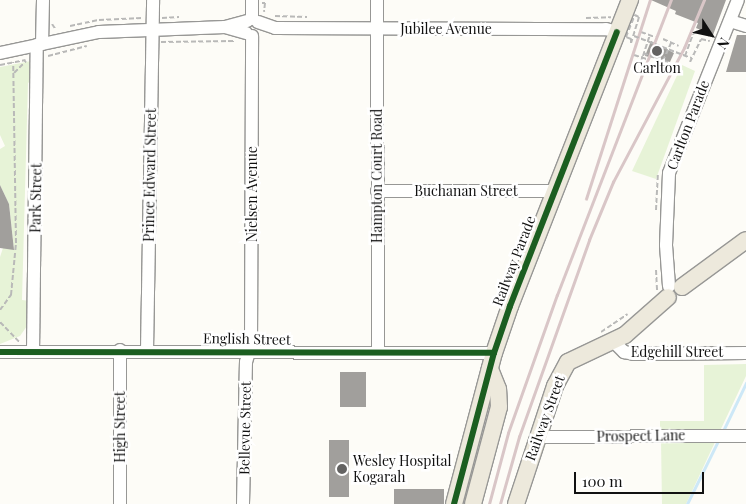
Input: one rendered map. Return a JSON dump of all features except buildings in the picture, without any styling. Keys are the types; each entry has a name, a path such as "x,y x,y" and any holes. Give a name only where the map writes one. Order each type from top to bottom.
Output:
{"main road":[{"name":"Railway Parade","path":"454,504 492,362 554,191 628,34 630,0"},
{"name":"Railway Street","path":"516,504 536,437 560,374 568,362 613,341 643,321 673,290 746,240"},
{"path":"473,504 498,407 498,389 492,362"}],"street":[{"name":"Park Street","path":"30,352 39,48 43,0"},
{"name":"Prince Edward Street","path":"147,350 152,0"},
{"name":"Hampton Court Road","path":"377,0 378,353"},
{"name":"Carlton Parade","path":"673,290 666,245 669,172 717,39 730,21 738,0"},
{"name":"Nielsen Avenue","path":"249,352 252,2"},
{"path":"730,21 746,26"},
{"name":"Jubilee Avenue","path":"252,27 274,22 377,29 606,30 628,34"},
{"path":"0,53 39,48 99,32 152,36 225,27 252,27"},
{"name":"Buchanan Street","path":"377,191 554,191"},
{"name":"Edgehill Street","path":"613,341 624,352 634,354 746,353"},
{"name":"High Street","path":"120,350 120,504"},
{"name":"English Street","path":"0,352 147,350 378,353 492,362"},
{"name":"Bellevue Street","path":"243,504 246,362 249,352"},
{"name":"Prospect Lane","path":"536,437 746,436"}],"path":[{"path":"152,36 252,27 265,3 252,2"},
{"path":"274,22 311,17"},
{"path":"578,18 611,17"},
{"path":"628,34 639,17"},
{"path":"686,55 693,34 698,31 717,39"},
{"path":"641,32 654,37"},
{"path":"628,34 631,43"},
{"path":"628,34 686,55 691,58 690,62 701,39 710,43 717,39"},
{"path":"634,55 644,59 650,35"},
{"path":"663,39 678,46"},
{"path":"663,66 661,69 670,42"},
{"path":"652,57 657,44"},
{"path":"39,48 92,45"},
{"path":"644,53 668,62"},
{"path":"0,65 28,59 14,73"},
{"path":"0,310 11,296 16,243 13,62"},
{"path":"654,62 668,68"},
{"path":"0,322 30,352"}],"green space":[{"path":"31,61 34,79 28,83 22,300 30,301 29,312 27,326 20,336 0,344 0,257 3,248 14,249 9,204 0,185 0,149 5,146 0,135 0,67"},
{"path":"682,65 695,71 656,179 632,171"},
{"path":"746,364 746,376 719,433 660,433 660,421 704,421 704,365"},
{"path":"716,440 686,504 662,504 661,441"}],"waterway":[{"path":"723,431 746,383"},
{"path":"687,504 718,441"}],"railway":[{"path":"586,199 650,0"},
{"path":"489,504 508,433 557,295 671,0"},
{"path":"500,504 519,437 589,240 613,182 684,48 704,0"}],"cycle path":[{"path":"454,504 494,353 510,306 617,32"},
{"path":"0,352 494,353"}],"place":[{"name":"Carlton","path":"657,51"},
{"name":"Wesley Hospital Kogarah","path":"342,469"}]}
